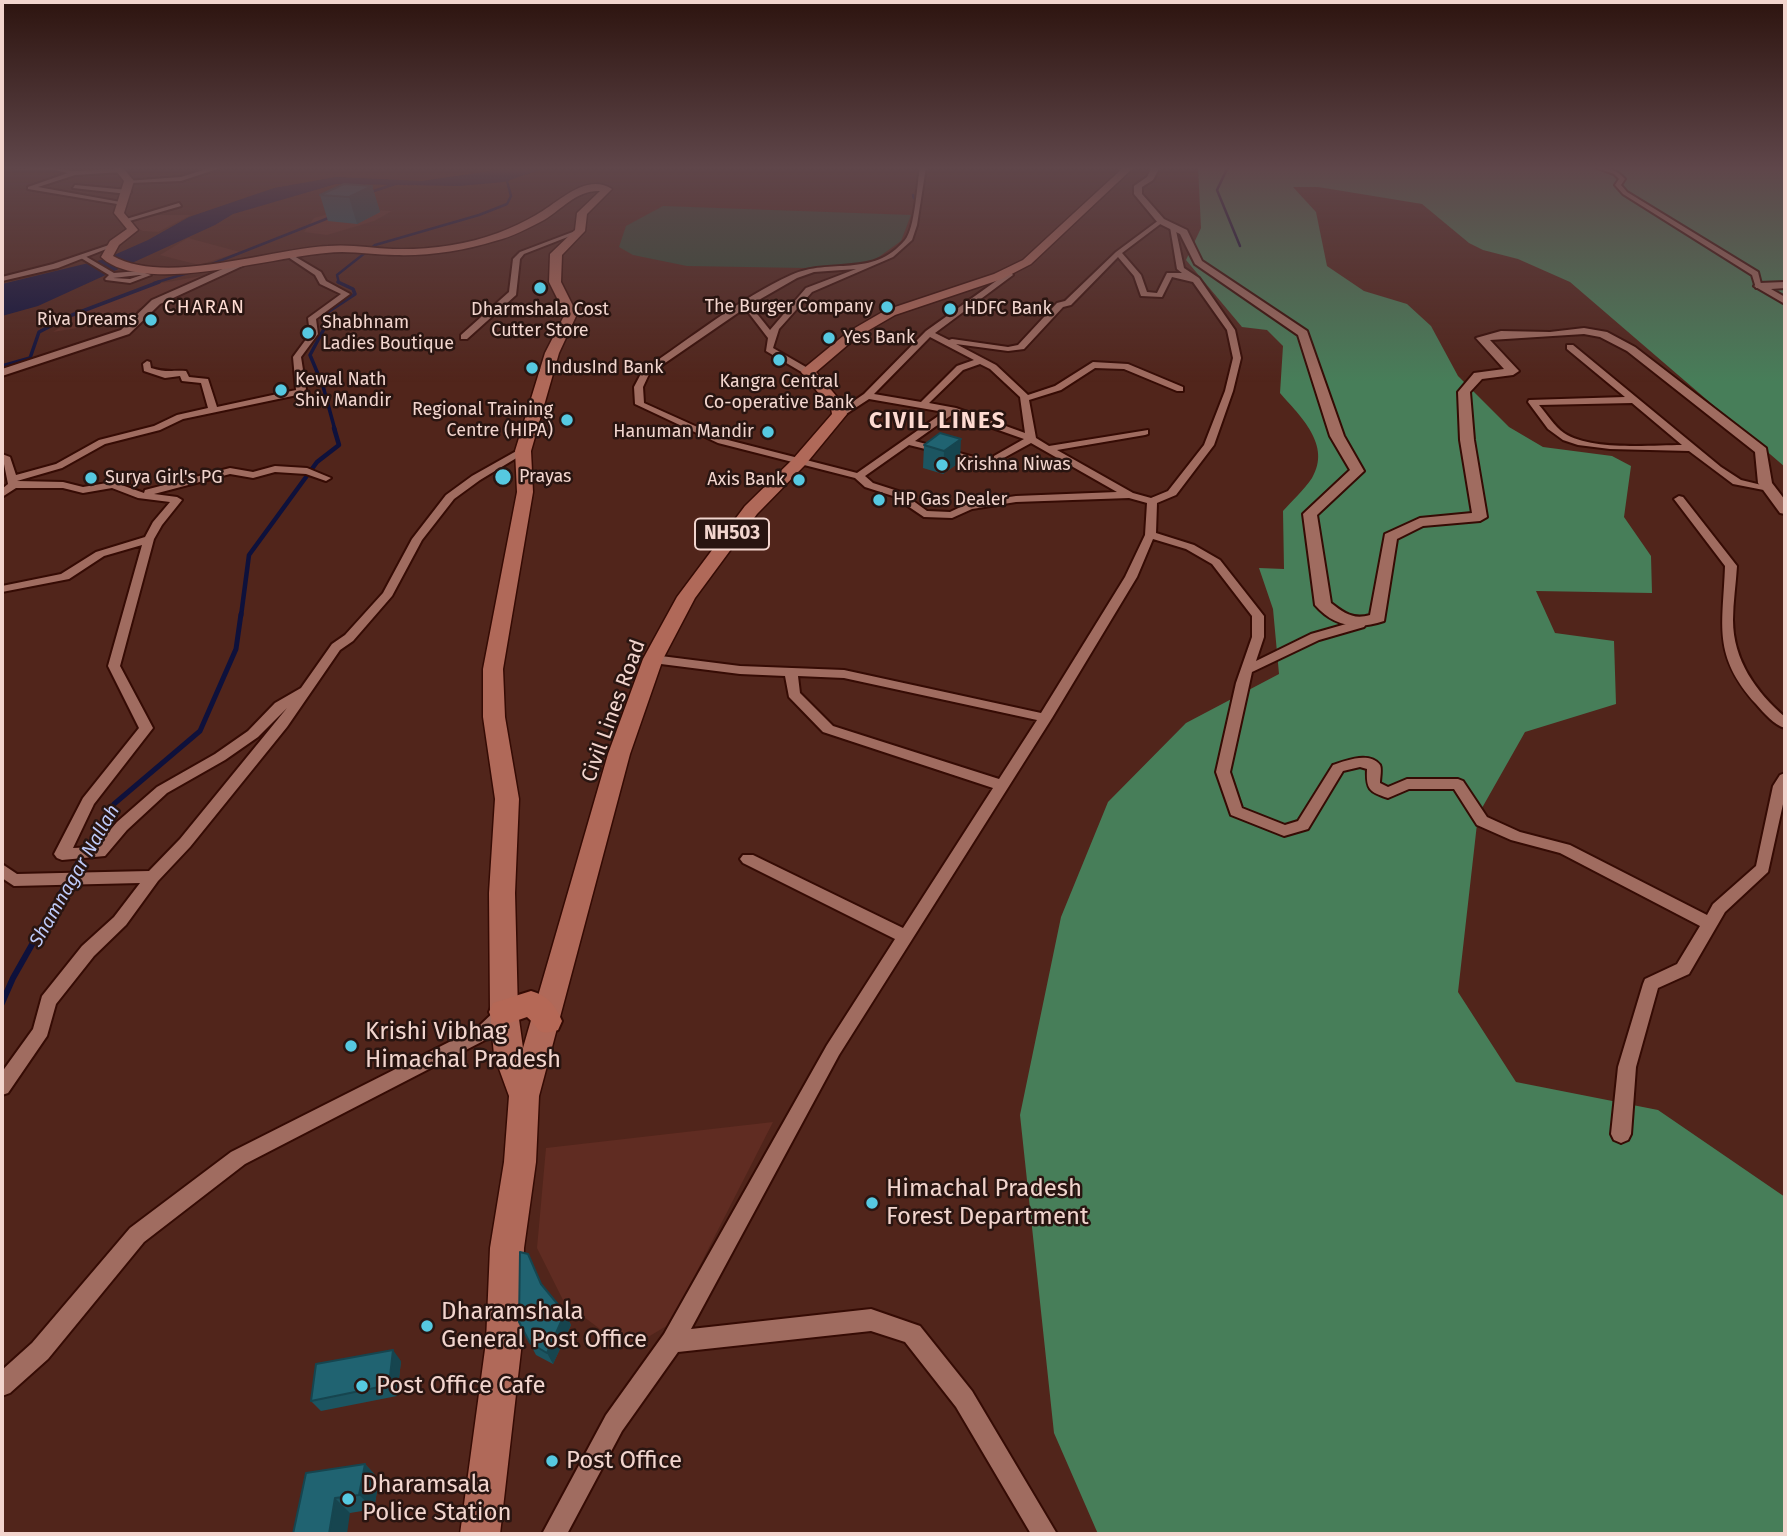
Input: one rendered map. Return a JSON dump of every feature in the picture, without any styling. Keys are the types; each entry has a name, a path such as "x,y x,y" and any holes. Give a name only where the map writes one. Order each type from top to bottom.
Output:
{"highway":[{"path":"505,1012 531,1003 542,1012 547,1021"}],"main road":[{"path":"123,239 109,250 107,257 114,263 164,271 209,270 287,254 330,249 409,251 490,239"},
{"path":"524,1096 509,1055 505,1012 502,893 507,799 494,717 493,669 525,492 523,452 536,400 552,353 571,314 555,282 556,254 572,239"},
{"path":"840,414 838,407 808,372 839,342 905,306 1010,273 1027,262 1052,239"},
{"name":"Civil Lines Road","path":"524,1096 619,754 653,659 687,597 721,547 751,510 799,462 840,414"},
{"name":"NH503","path":"480,1534 504,1342 508,1248 520,1162 524,1096"}],"street":[{"path":"464,337 513,293 517,259 522,253 560,239"},
{"path":"808,372 769,349 775,328 809,290 891,256 910,239"},
{"path":"947,341 962,340 1008,349 1021,347 1060,306 1068,303 1118,253 1142,239"},
{"path":"867,396 924,403 1007,428 1129,495 1152,501 1172,493 1209,445 1229,391 1237,358 1231,330 1196,280 1181,269 1172,239"},
{"path":"1187,239 1198,262 1303,333 1337,436 1357,471 1310,514 1323,605 1344,621 1360,624"},
{"path":"1698,239 1755,274 1759,286 1785,301"},
{"path":"2,279 109,250"},
{"path":"1118,253 1137,275 1144,294 1159,295 1170,275 1196,280"},
{"path":"2,494 13,482 59,466 102,442 149,430 180,417 285,397 302,389 297,356 314,334 312,318 345,294 323,282 318,274 287,254"},
{"path":"86,258 113,275 148,275 121,281 108,279 113,275"},
{"path":"869,267 803,272 746,304 646,372 639,380 637,389 640,404 721,440 859,477 869,485 897,494 924,514 952,515 969,506 1016,499 1129,495"},
{"path":"2,373 125,332 137,323 141,313 209,270"},
{"path":"840,414 867,396 929,333 1010,273"},
{"path":"1759,286 1785,285"},
{"path":"746,304 772,338"},
{"path":"1247,670 1315,637 1378,618 1390,537 1420,522 1480,517 1467,440 1464,392 1478,376 1513,371 1482,338 1501,334 1550,335 1584,331 1603,334 1631,349 1760,451 1765,483 1785,510"},
{"path":"929,333 993,367 1024,399 1031,439"},
{"path":"1570,347 1692,448 1737,481 1769,490"},
{"path":"924,403 960,368 982,360"},
{"path":"147,364 147,369 165,375 183,373 185,379 205,381 211,393 213,409"},
{"path":"1024,399 1058,388 1093,365 1125,366 1180,389"},
{"path":"1634,400 1532,402 1555,430 1566,438 1597,444 1692,448"},
{"path":"859,477 953,410"},
{"path":"1046,449 1145,432"},
{"path":"998,458 1031,439"},
{"path":"909,442 971,459"},
{"path":"2,1087 41,1031 48,1001 88,951 120,921 153,877 185,843 282,724 336,647 349,638 388,594 416,539 450,497 476,478 523,452"},
{"path":"2,457 5,457 9,466 13,482"},
{"path":"138,495 230,471 253,475 275,469 306,471 326,478"},
{"path":"780,481 810,470 834,470"},
{"path":"13,482 83,489 113,485 138,495 177,500 157,524 149,539 114,666 146,728 88,802 62,854 100,852 122,826 162,790 220,757 253,734 280,706 304,691"},
{"path":"1679,499 1731,566 1727,636 1735,664 1766,708 1785,723"},
{"path":"554,1534 614,1423 672,1342 833,1050 1045,718 1131,577 1150,535 1152,501"},
{"path":"1150,535 1189,547 1216,562 1258,616 1258,637 1247,670 1223,772 1236,811 1284,831 1303,825 1338,768 1361,762 1374,767 1373,785 1388,793 1407,784 1458,784 1482,821 1516,836 1565,849 1710,924"},
{"path":"2,589 65,577 100,554 149,539"},
{"path":"653,659 740,670 844,674 1045,718"},
{"path":"791,672 794,694 828,729 1001,785"},
{"path":"1620,1134 1627,1067 1651,984 1683,970 1719,908 1763,868 1780,786 1785,778"},
{"path":"748,859 905,936"},
{"path":"2,870 14,880 153,877"},
{"path":"2,1385 40,1351 136,1236 238,1158 483,1033 505,1012"},
{"path":"2,1078 41,1031"},
{"path":"672,1342 871,1320 912,1334 964,1399 1045,1534"}],"shaded area":[{"path":"185,239 38,306 2,316 2,284 105,259 148,240"},
{"path":"187,239 240,252 199,265 160,255"},
{"path":"219,273 160,297 137,310 135,318 53,332 66,324 72,316 156,284"},
{"path":"773,1122 670,1324 636,1344 604,1332 564,1302 537,1248 546,1148"}],"green space":[{"path":"622,239 902,239 869,264 804,268 687,266 633,255 619,247"},
{"path":"1196,239 1321,239 1327,266 1364,291 1407,304 1431,326 1458,376 1509,427 1543,447 1612,456 1631,466 1624,517 1651,556 1652,593 1536,591 1555,633 1614,641 1616,704 1525,732 1478,815 1458,992 1516,1082 1658,1110 1785,1197 1785,1534 1098,1534 1054,1433 1020,1115 1061,917 1108,802 1186,723 1279,674 1273,609 1259,568 1284,569 1283,511 1312,478 1318,454 1311,432 1280,393 1283,346 1267,330 1242,327 1186,260"},
{"path":"1464,239 1785,239 1785,467 1570,282 1518,259 1483,250"}],"building":[{"path":"940,433 961,439 944,451 924,445"},
{"path":"520,1252 528,1254 541,1284 565,1313 547,1353 530,1343 519,1322"},
{"path":"393,1350 389,1385 311,1401 316,1364"},
{"path":"365,1464 359,1495 335,1498 329,1534 293,1534 306,1473"}],"waterway":[{"path":"207,266 276,239"},
{"name":"Shamnagar Nallah","path":"339,282 337,275 375,245 397,239"},
{"path":"1237,239 1240,246"},
{"path":"154,283 198,270"},
{"path":"2,366 30,358 39,332 72,315 159,282"},
{"name":"Shamnagar Nallah","path":"335,430 323,386 310,355 325,327 323,315 355,294 353,289 339,282"},
{"path":"262,402 300,393"},
{"name":"Shamnagar Nallah","path":"241,616 249,555 317,462 339,445 334,428"},
{"name":"Shamnagar Nallah","path":"84,853 114,804 200,731 236,649 241,614"},
{"name":"Shamnagar Nallah","path":"2,1003 13,978 85,851"}],"place":[{"name":"Dharmshala Cost Cutter Store","path":"540,288"},
{"name":"The Burger Company","path":"887,307"},
{"name":"HDFC Bank","path":"950,309"},
{"name":"Riva Dreams","path":"151,320"},
{"name":"Shabhnam Ladies Boutique","path":"308,333"},
{"name":"Yes Bank","path":"829,338"},
{"name":"Kangra Central Co-operative Bank","path":"779,360"},
{"name":"IndusInd Bank","path":"532,368"},
{"name":"Kewal Nath Shiv Mandir","path":"281,390"},
{"name":"Regional Training Centre (HIPA)","path":"567,420"},
{"name":"Hanuman Mandir","path":"768,432"},
{"name":"Krishna Niwas","path":"942,465"},
{"name":"Prayas","path":"503,477"},
{"name":"Surya Girl's PG","path":"91,478"},
{"name":"Axis Bank","path":"799,480"},
{"name":"HP Gas Dealer","path":"879,500"},
{"name":"Krishi Vibhag Himachal Pradesh","path":"351,1046"},
{"name":"Himachal Pradesh Forest Department","path":"872,1203"},
{"name":"Dharamshala General Post Office","path":"427,1326"},
{"name":"Post Office Cafe","path":"362,1386"},
{"name":"Post Office","path":"552,1461"},
{"name":"Dharamsala Police Station","path":"348,1499"}],"district":[{"name":"CHARAN","path":"205,308"},
{"name":"CIVIL LINES","path":"938,422"}]}
